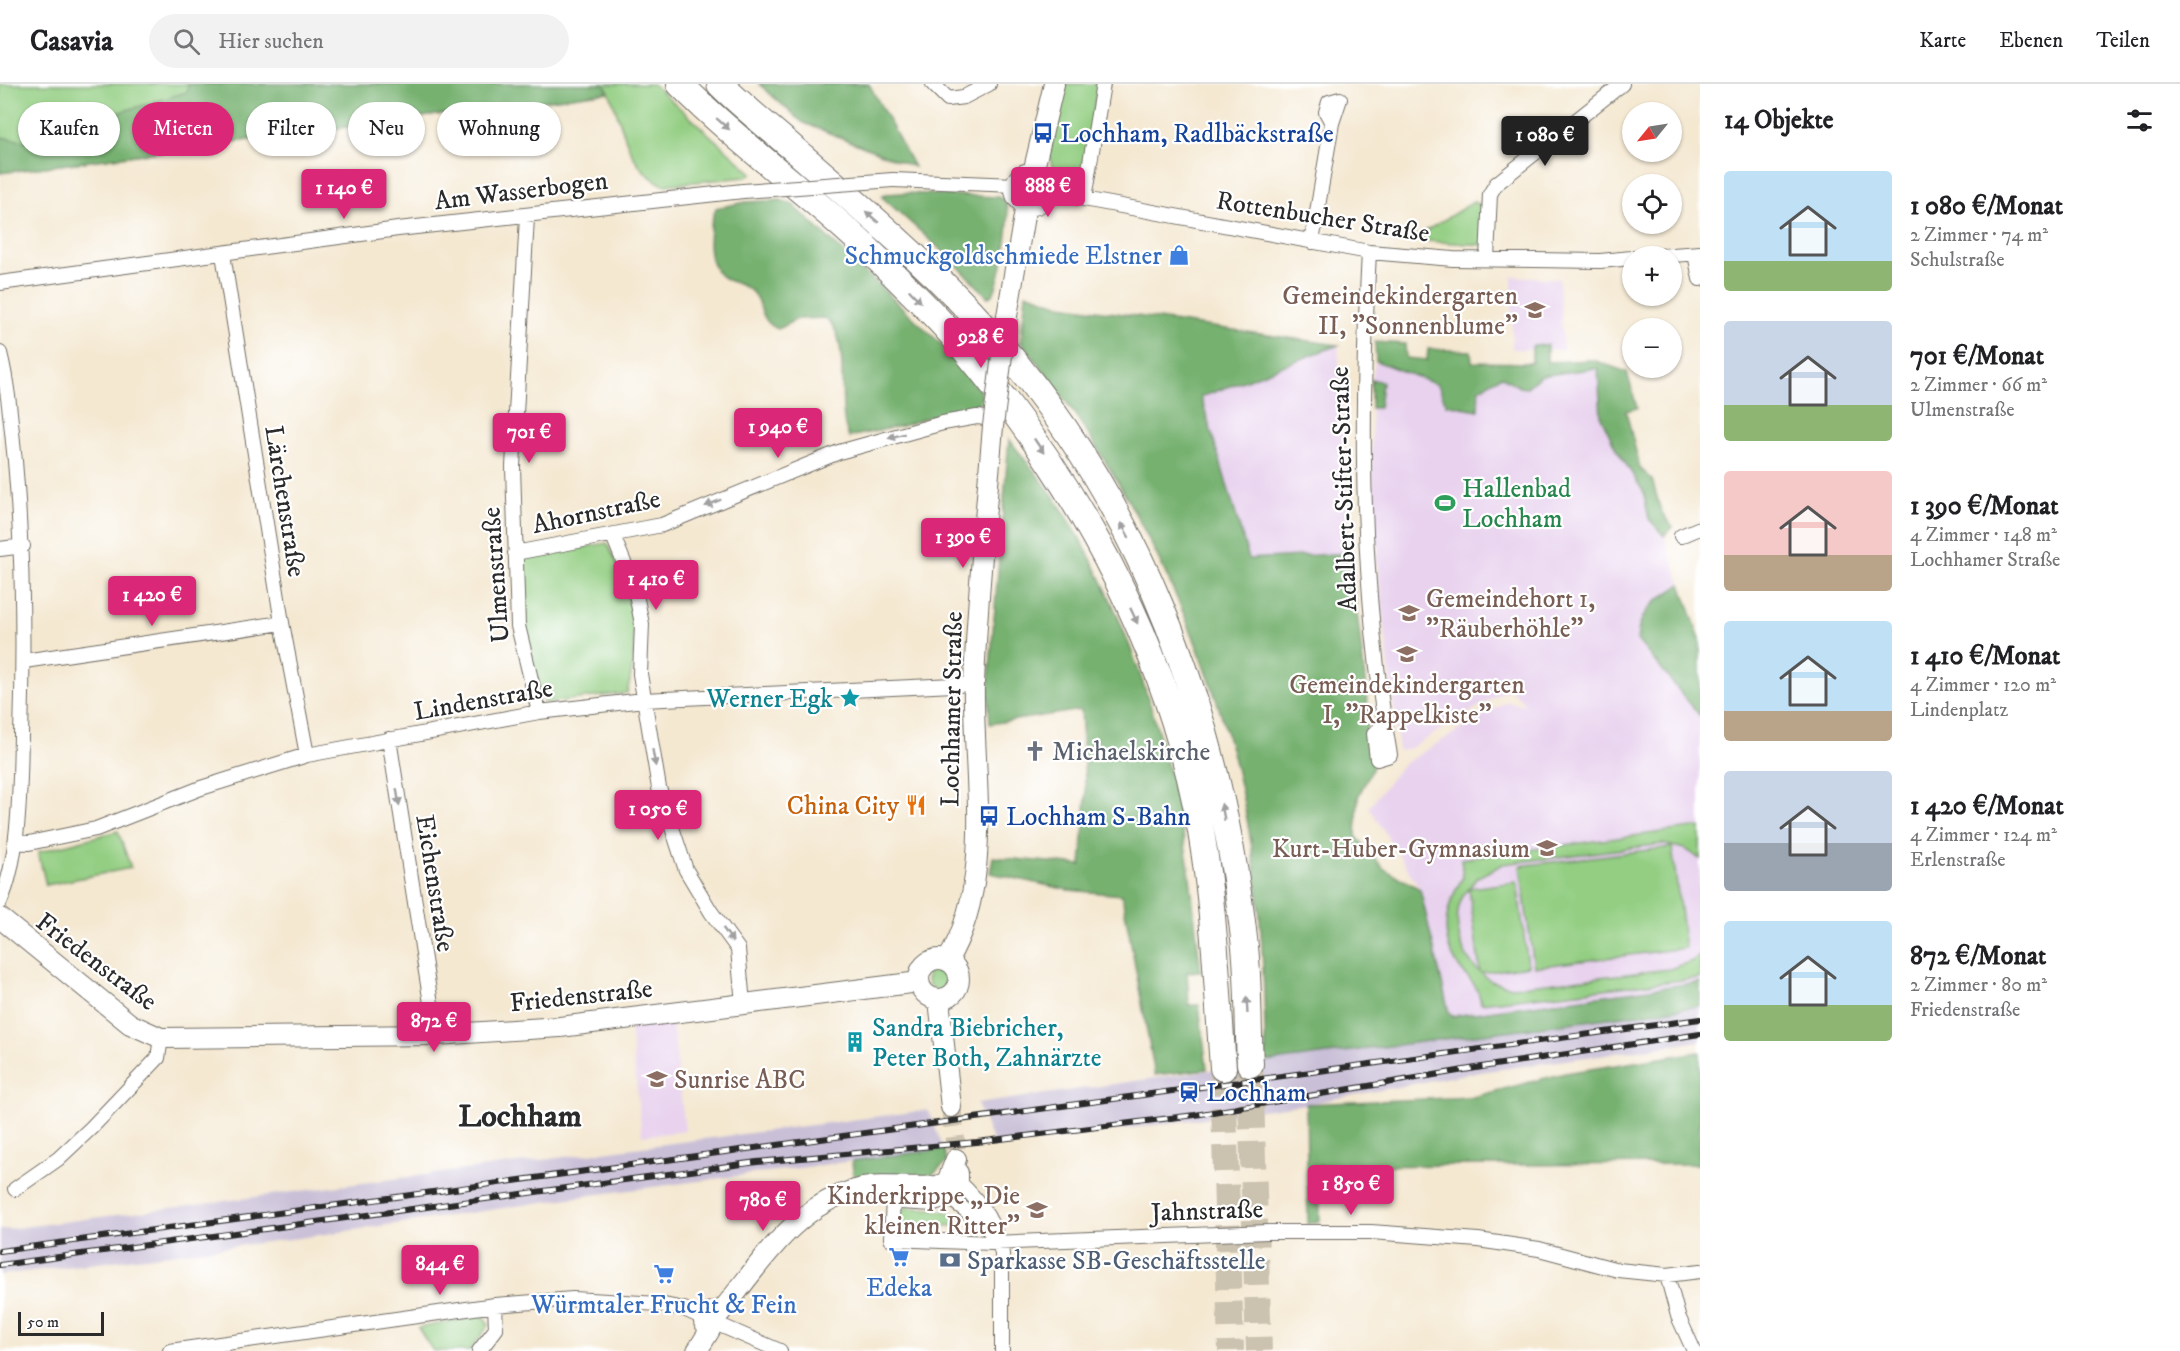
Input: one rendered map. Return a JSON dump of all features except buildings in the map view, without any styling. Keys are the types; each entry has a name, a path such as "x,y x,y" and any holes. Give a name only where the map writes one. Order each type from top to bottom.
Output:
{"highway":[{"path":"680,84 884,264 959,341 1026,426 1074,497 1095,534 1143,635 1187,769 1205,856 1222,1068"},
{"path":"720,84 907,248 973,314 1044,399 1099,483 1140,559 1188,676 1212,757 1231,851 1245,949 1250,1064"}],"street":[{"path":"933,84 948,99 964,97 989,84"},
{"path":"1033,173 1054,84"},
{"path":"1084,199 1103,84"},
{"path":"1487,259 1490,194 1496,184 1622,84"},
{"path":"1312,243 1332,123"},
{"path":"1033,173 1044,181 1046,192 1041,201 1026,204 1017,196 1015,185 1020,176 1033,173"},
{"name":"Am Wasserbogen","path":"0,283 398,229 527,217 607,204 893,180 1015,185"},
{"name":"Rottenbucher Straße","path":"1046,192 1369,252 1487,259 1622,258"},
{"name":"Lochhamer Straße","path":"947,961 966,924 975,860 974,684 992,421 1026,204"},
{"name":"Ulmenstraße","path":"527,217 513,467 515,553 518,626 539,712"},
{"name":"Adalbert-Stifter-Straße","path":"1369,252 1362,433 1367,588 1384,725"},
{"name":"Lärchenstraße","path":"223,254 282,623 308,755"},
{"path":"1682,255 1697,254 1700,279"},
{"path":"0,353 7,384 23,546 24,661 21,773 15,842 0,902"},
{"name":"Ahornstraße","path":"515,553 614,536 662,525 839,452 943,423 992,421"},
{"path":"1681,536 1700,528"},
{"path":"614,536 635,590 642,624 640,674 659,788 686,870 711,912 738,949 743,1004"},
{"path":"0,549 23,546"},
{"path":"24,661 282,623"},
{"name":"Lindenstraße","path":"15,842 29,843 96,829 201,788 308,755 539,712 644,700 974,684"},
{"name":"Eichenstraße","path":"389,739 436,1035"},
{"name":"Friedenstraße","path":"0,918 130,1024 161,1038 436,1035 560,1027 919,982"},
{"path":"930,961 947,961 955,967 959,976 958,986 951,996 939,1000 930,997 923,991 919,982 924,966 930,961"},
{"path":"939,1000 951,1107"},
{"path":"15,1189 58,1159 91,1128 158,1058 161,1038"},
{"path":"841,1196 933,1201 951,1187 956,1154"},
{"path":"697,1351 714,1322 780,1240 824,1203 859,1189 951,1187 1000,1241 1002,1351"},
{"name":"Jahnstraße","path":"893,1199 891,1239 1000,1241 1268,1232 1371,1232 1478,1240 1539,1249 1618,1270 1667,1275 1700,1272"},
{"path":"1667,1275 1678,1316 1694,1351"},
{"path":"172,1351 495,1305 573,1299 659,1304 684,1309 780,1351"},
{"path":"479,1351 496,1329 495,1305"}],"shaded area":[{"path":"1512,276 1559,279 1563,350 1512,349"},
{"path":"1338,345 1350,553 1249,559 1201,397"},
{"path":"1376,361 1438,385 1478,409 1479,389 1501,376 1519,387 1540,376 1598,368 1601,418 1616,449 1643,492 1649,519 1664,536 1681,584 1651,605 1637,640 1700,716 1700,982 1453,1016 1449,1013 1420,889 1369,807 1403,764 1506,702 1527,705 1509,688 1409,749 1399,751 1376,556 1379,549 1373,531 1371,379"},
{"path":"1700,1006 1700,1041 1466,1074 1306,1104 995,1147 977,1104 1266,1062"},
{"name":"Sunrise ABC","path":"672,1022 685,1131 642,1136 630,1027"},
{"path":"928,1110 944,1149 584,1196 299,1238 0,1275 0,1230"}],"green space":[{"path":"0,84 653,84 752,173 746,177 664,185 651,178 641,168 628,145 609,92 534,102 437,102 437,115 425,116 425,102 348,102 348,127 336,128 336,102 246,102 246,140 234,142 234,102 132,102 132,155 0,173"},
{"path":"188,84 604,84 609,92 534,102 437,102 437,115 425,116 425,102 348,102 348,127 336,128 336,102 246,102 246,140 234,142 234,102 154,102 187,92"},
{"path":"759,84 869,84 914,167 802,122"},
{"path":"1066,84 1098,84 1081,181 1060,178 1053,169 1049,155"},
{"path":"132,109 132,155 0,173 0,137 18,140 18,156 120,156 120,112"},
{"path":"885,194 998,197 1004,200 1007,207 1007,232 993,295 988,297 951,259 882,197"},
{"path":"780,200 792,204 939,342 981,392 982,398 979,404 968,410 935,415 902,426 849,437 843,409 839,341 834,328 825,318 797,319 778,329 772,326 765,318 752,292 717,272 710,255 709,235 716,208 746,202"},
{"path":"1473,202 1484,206 1482,245 1411,240"},
{"path":"1026,293 1061,305 1338,345 1201,397 1249,559 1350,553 1369,714 1366,733 1374,765 1358,797 1356,836 1384,869 1420,889 1449,1013 1453,1016 1700,982 1700,1006 1266,1062 1256,876 1239,782 1221,714 1197,647 1169,581 1137,517 1101,455 1062,396 1021,342"},
{"path":"1375,342 1405,344 1406,358 1427,360 1428,349 1471,351 1472,362 1532,363 1532,346 1547,345 1547,362 1593,360 1622,370 1622,378 1629,378 1637,408 1626,411 1640,468 1652,480 1661,511 1672,527 1664,536 1649,519 1643,491 1616,449 1601,417 1598,368 1540,376 1526,388 1519,387 1501,376 1479,389 1478,410 1446,404 1438,385 1376,361"},
{"path":"1371,379 1382,382 1379,408 1371,408"},
{"path":"1009,439 1051,492 1080,540 1102,582 1140,674 1168,769 1188,862 1201,971 1187,972 1189,1005 1199,1005 1207,1069 1155,1075 1122,895 1068,890 990,873 993,857 1081,865 1086,797 1081,710 990,724 988,691"},
{"path":"607,543 623,579 632,616 634,654 627,693 544,703 524,628 523,558"},
{"path":"1681,584 1700,639 1700,716 1637,640 1638,629 1645,613 1657,601"},
{"path":"1700,827 1700,859 1685,849 1663,844 1503,864 1478,877 1469,888 1517,882 1528,966 1481,973 1491,981 1512,987 1670,969 1692,961 1700,955 1700,978 1481,1003 1475,986 1455,961 1447,937 1446,925 1451,901 1463,877 1461,859","holes":["1469,889 1480,972 1466,955 1458,932 1459,907"]},
{"path":"118,831 131,868 46,885 38,852"},
{"path":"1672,847 1685,948 1534,967 1520,866"},
{"path":"939,966 948,969 951,978 948,987 939,990 930,987 927,978 930,969"},
{"path":"1700,1052 1700,1164 1319,1166 1320,1221 1308,1224 1306,1104 1473,1097 1565,1073"},
{"path":"944,1149 947,1162 930,1176 870,1176 854,1181 852,1161"},
{"path":"899,1207 934,1209 959,1215 953,1226 912,1225 911,1233 898,1232"},
{"path":"483,1315 489,1325 469,1351 433,1351 418,1328"}],"tunnel":[{"path":"1250,1064 1259,1351"},
{"path":"1223,1068 1231,1351"},
{"path":"951,1107 956,1149"}],"railway":[{"path":"0,1251 1700,1019"},
{"path":"0,1265 757,1162 977,1142 1195,1115 1488,1066 1700,1034"}],"place":[{"name":"Lochham, Radlbäckstraße","path":"1043,133"},
{"name":"Schmuckgoldschmiede Elstner","path":"1179,255"},
{"name":"Gemeindekindergarten II, \"Sonnenblume\"","path":"1535,310"},
{"name":"Hallenbad Lochham","path":"1445,503"},
{"name":"Gemeindehort 1, \"Räuberhöhle\"","path":"1409,613"},
{"name":"Gemeindekindergarten I, \"Rappelkiste\"","path":"1407,654"},
{"name":"Werner Egk","path":"850,698"},
{"name":"Michaelskirche","path":"1035,751"},
{"name":"China City","path":"916,805"},
{"name":"Lochham S-Bahn","path":"989,816"},
{"name":"Kurt-Huber-Gymnasium","path":"1547,848"},
{"name":"Sandra Biebricher, Peter Both, Zahnärzte","path":"855,1042"},
{"name":"Sunrise ABC","path":"657,1079"},
{"name":"Lochham","path":"1189,1092"},
{"name":"Kinderkrippe „Die kleinen Ritter\"","path":"1037,1210"},
{"name":"Edeka","path":"899,1257"},
{"name":"Sparkasse SB-Geschäftsstelle","path":"950,1260"},
{"name":"Würmtaler Frucht & Fein","path":"664,1274"}],"district":[{"name":"Lochham","path":"520,1115"}]}
